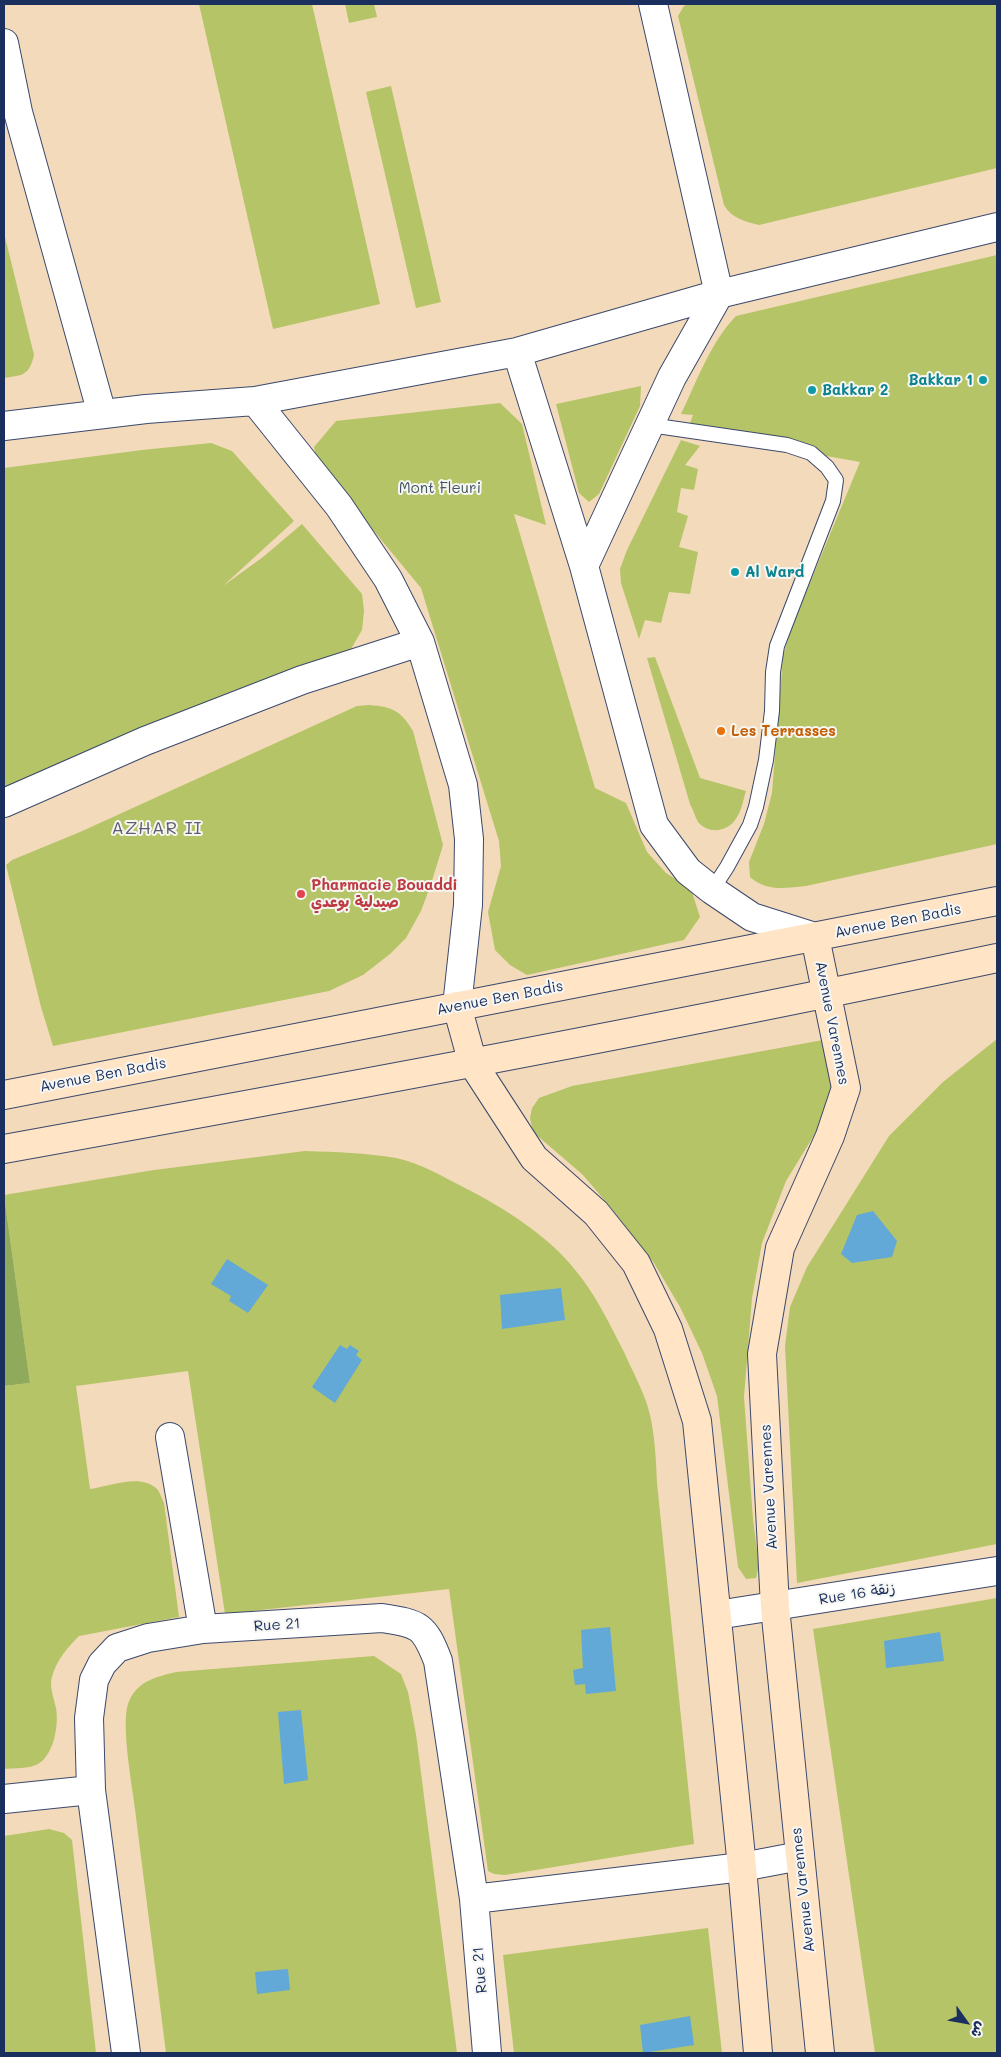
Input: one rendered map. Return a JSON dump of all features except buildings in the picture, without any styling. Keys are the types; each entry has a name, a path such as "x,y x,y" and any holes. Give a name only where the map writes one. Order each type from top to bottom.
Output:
{"main road":[{"name":"Avenue Ben Badis","path":"4,1095 997,901"},
{"name":"Avenue Varennes","path":"815,937 846,1088 830,1136 780,1248 762,1354 774,1607 820,2053"},
{"path":"4,1149 473,1064 827,994 997,958"},
{"path":"457,1006 473,1064 534,1158 596,1213 636,1263 668,1328 697,1421 742,1867 758,2053"}],"street":[{"path":"584,566 672,377 719,294 653,4"},
{"path":"4,43 11,114 102,414"},
{"path":"4,426 102,414 255,401 517,352 719,294 997,227"},
{"path":"517,352 584,566 654,826 688,871 712,890 752,917 815,937"},
{"path":"255,401 339,506 388,579 420,642 463,785 468,830 468,905 457,1006"},
{"path":"4,803 145,741 302,680 420,642"},
{"path":"170,1437 203,1629"},
{"name":"Rue 16 زنقة","path":"717,1615 997,1571"},
{"name":"Rue 21","path":"126,2053 91,1790 89,1718 94,1680 102,1664 116,1648 148,1638 203,1629 382,1618 411,1623 428,1637 438,1661 474,1899 487,2053"},
{"path":"4,1799 91,1790"},
{"path":"474,1899 742,1867 800,1856"}],"lane":[{"path":"650,425 787,445 810,454 827,467 836,480 833,501 777,646 766,760 756,807 745,834 712,890"}],"green space":[{"path":"199,4 312,4 380,304 273,329"},
{"path":"345,4 374,4 377,17 349,23"},
{"path":"688,4 997,4 997,168 759,225 739,219 724,205 678,16 684,6"},
{"path":"391,86 441,302 416,308 366,92"},
{"path":"4,233 34,355 27,371 21,375 4,378"},
{"path":"997,255 997,844 806,886 776,888 763,885 750,877 749,862 764,824 772,793 783,656 792,626 860,462 687,431 693,415 681,414 711,350 736,316"},
{"path":"641,386 640,406 599,494 589,502 579,493 556,404"},
{"name":"Mont Fleuri","path":"500,403 522,424 546,525 514,514 595,788 626,803 647,852 666,873 691,889 700,917 684,940 527,975 510,965 495,950 488,912 501,866 499,841 421,588 317,462 314,447 336,421"},
{"path":"681,440 700,446 685,465 698,469 694,490 681,488 677,512 688,516 679,547 698,552 690,594 669,592 661,623 645,620 639,639 621,583 620,569 627,550"},
{"path":"211,443 232,451 294,521 223,586 263,557 302,524 362,594 364,611 362,630 351,649 4,793 4,468"},
{"path":"655,657 700,778 746,791 739,814 724,829 713,830 703,826 698,822 690,804 647,658"},
{"path":"370,705 396,711 413,731 443,845 421,911 406,938 390,954 363,975 329,991 53,1046 41,1007 6,865 12,860 80,832 357,706"},
{"path":"997,1039 997,1544 797,1583 785,1346 790,1307 807,1267 889,1136 943,1082"},
{"path":"823,1040 841,1069 819,1127 786,1181 762,1243 752,1298 744,1397 753,1519 759,1566 756,1578 746,1579 738,1567 717,1396 702,1353 680,1307 654,1263 583,1175 533,1132 530,1118 532,1108 539,1098 572,1086"},
{"path":"305,1151 385,1156 405,1160 432,1171 480,1196 525,1224 553,1246 583,1280 602,1310 642,1391 652,1423 694,1844 505,1875 494,1874 488,1871 449,1589 225,1614 188,1371 76,1386 90,1489 134,1481 150,1484 157,1489 161,1496 164,1503 179,1617 79,1636 62,1655 51,1681 57,1715 52,1747 43,1760 35,1766 4,1769 4,1386 30,1383 4,1195 154,1170"},
{"path":"4,1195 30,1383 4,1386"},
{"path":"997,1598 997,2053 875,2053 813,1629"},
{"path":"374,1656 401,1674 408,1692 416,1734 457,2053 166,2053 128,1755 126,1714 132,1696 141,1685 148,1681 176,1672"},
{"path":"49,1829 64,1833 72,1840 96,2053 4,2053 4,1836"},
{"path":"708,1928 722,2053 514,2053 503,1955"}],"water":[{"path":"873,1211 897,1241 892,1257 852,1263 841,1254 857,1215"},
{"path":"227,1259 268,1285 248,1313 229,1301 231,1296 211,1284"},
{"path":"561,1288 565,1320 502,1329 500,1295"},
{"path":"340,1345 347,1349 350,1345 359,1351 356,1355 362,1360 335,1403 312,1387"},
{"path":"610,1627 616,1691 586,1694 585,1684 575,1685 573,1670 583,1668 581,1630"},
{"path":"940,1632 944,1661 886,1668 884,1641"},
{"path":"301,1710 308,1780 284,1784 278,1712"},
{"path":"288,1969 290,1990 257,1994 255,1972"},
{"path":"690,2016 694,2045 643,2053 640,2025"}],"place":[{"name":"Bakkar 1","path":"983,380"},
{"name":"Bakkar 2","path":"812,390"},
{"name":"Al Ward","path":"735,572"},
{"name":"Les Terrasses","path":"721,731"},
{"name":"Pharmacie Bouaddi صيدلية بوعدي","path":"301,894"}],"district":[{"name":"AZHAR II","path":"157,828"}]}
